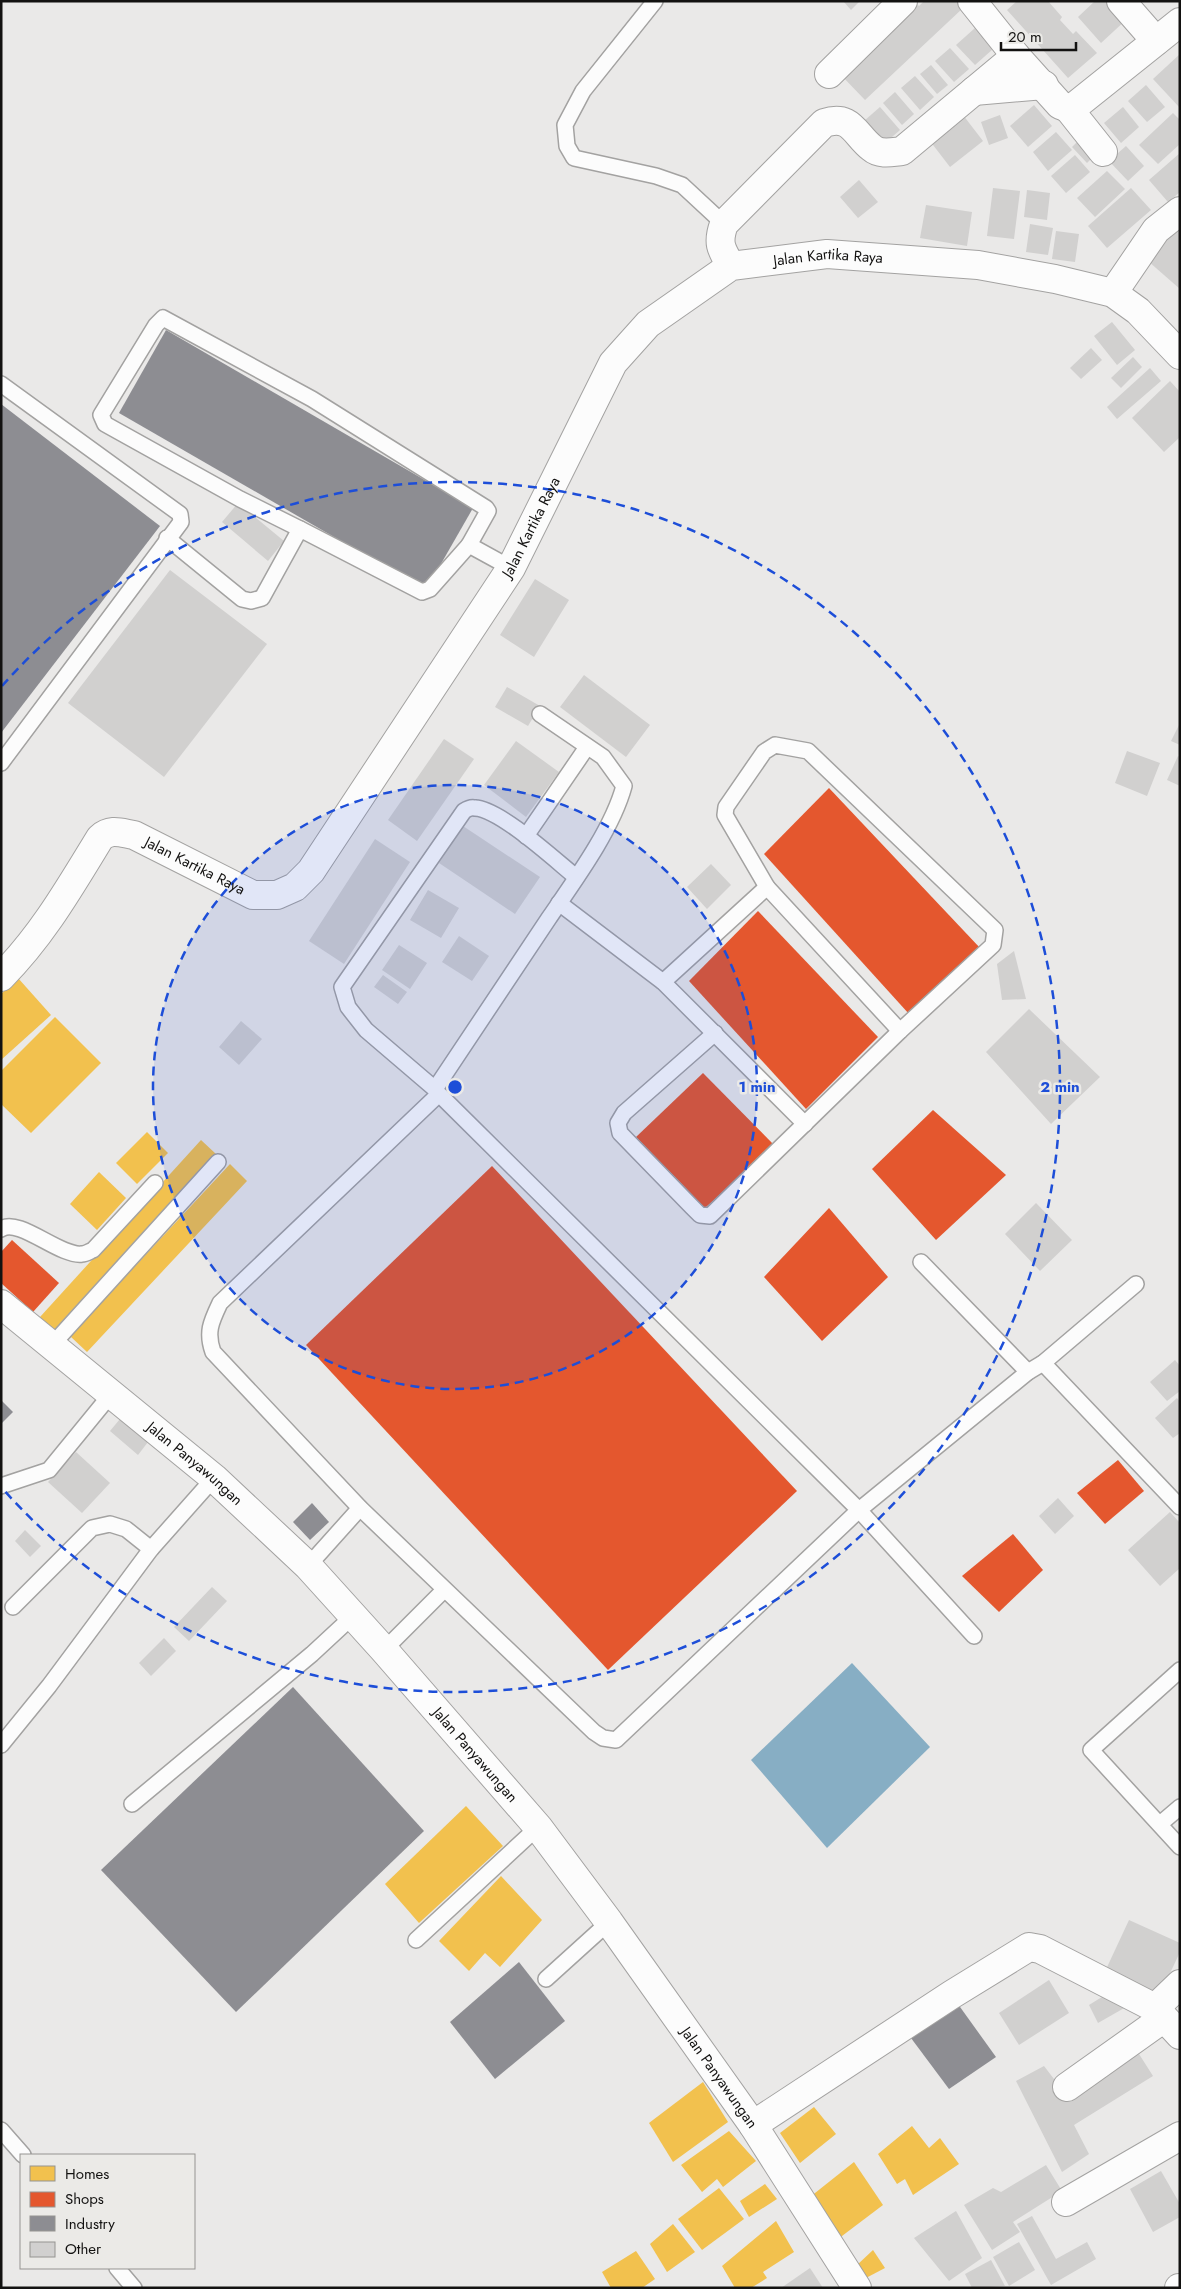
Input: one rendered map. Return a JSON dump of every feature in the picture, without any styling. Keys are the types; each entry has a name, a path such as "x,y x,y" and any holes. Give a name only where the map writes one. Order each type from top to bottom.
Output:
{"street":[{"path":"972,1 1016,56 1060,105 1068,108 1103,152"},
{"path":"1121,1 1156,41"},
{"path":"829,74 902,2"},
{"path":"1068,108 1075,106 1180,22"},
{"path":"731,266 721,248 720,237 724,224 824,123 838,120 853,127 872,149 886,153 902,151 1016,56"},
{"path":"974,91 1044,85"},
{"path":"1113,294 1156,230 1180,211"},
{"name":"Jalan Kartika Raya","path":"1,977 17,961 54,913 100,838 105,833 114,831 134,836 253,895 277,895 295,887 311,871 510,568 614,363 648,324 731,266 827,254 978,265 1055,279 1113,294 1138,312 1180,355"},
{"name":"Jalan Panyawungan","path":"1,1304 214,1478 308,1566 538,1827 609,1922 753,2126 857,2288"},
{"path":"753,2126 943,2000 1029,1947 1040,1949 1166,2020"},
{"path":"1067,2087 1166,2020 1180,1984"},
{"path":"1066,2202 1180,2136"}],"lane":[{"path":"656,1 583,91 565,126 567,146 574,158 656,176 682,185 724,224"},
{"path":"162,318 167,319 312,399 488,509 469,545 430,589 422,592 240,499 105,424 102,421 101,415 156,325 162,318"},
{"path":"1,384 180,514 181,522 167,538 1,763"},
{"path":"167,538 242,599 250,602 262,598 300,529"},
{"path":"469,545 510,568"},
{"path":"540,714 603,757 624,786 611,820 560,903 437,1092 220,1303 212,1321 209,1339 214,1352 360,1508 444,1590 594,1732 604,1738 616,1740 859,1510 1028,1372 1043,1363 1136,1284"},
{"path":"715,1033 624,1113 618,1123 620,1133 692,1207 700,1214 710,1216 900,1031 993,945 995,930 808,751 775,745 764,752 726,808 725,815 767,887 900,1031"},
{"path":"526,836 587,747"},
{"path":"576,877 526,836 488,811 473,807 464,811 342,987 348,1007 366,1030 437,1092 859,1510 974,1636"},
{"path":"663,982 767,887"},
{"path":"560,903 663,982 805,1124"},
{"path":"52,1345 218,1162"},
{"path":"1,1229 6,1226 14,1226 48,1243 77,1254 84,1254 93,1250 155,1183"},
{"path":"921,1262 1028,1372"},
{"path":"1043,1363 1180,1507"},
{"path":"1,1486 49,1470 112,1393"},
{"path":"1,1745 49,1686 150,1549 214,1478"},
{"path":"308,1566 360,1508"},
{"path":"13,1607 92,1528 110,1524 118,1526 150,1549"},
{"path":"384,1650 444,1590"},
{"path":"132,1804 312,1654 353,1616"},
{"path":"1180,1670 1092,1750 1180,1847"},
{"path":"1160,1824 1180,1807"},
{"path":"416,1940 538,1827"},
{"path":"546,1979 609,1922"},
{"path":"1,2130 22,2154"},
{"path":"118,2269 134,2288"}],"water":[{"path":"852,1663 930,1747 827,1848 751,1760"}],"building: Homes":[{"path":"18,978 51,1015 1,1060 1,994"},
{"path":"55,1017 101,1063 31,1133 1,1104 1,1071"},
{"path":"147,1132 168,1153 137,1184 116,1163"},
{"path":"201,1140 216,1154 55,1331 40,1317"},
{"path":"230,1164 247,1181 87,1352 70,1336"},
{"path":"99,1172 126,1198 97,1230 70,1204"},
{"path":"466,1806 503,1846 419,1923 385,1884"},
{"path":"501,1876 542,1920 500,1967 485,1953 469,1971 439,1941"},
{"path":"703,2082 728,2122 673,2162 649,2123"},
{"path":"814,2107 836,2134 800,2163 780,2133"},
{"path":"912,2126 929,2148 940,2138 959,2164 913,2195 905,2179 897,2184 878,2154"},
{"path":"729,2131 756,2161 723,2187 717,2179 702,2192 681,2165"},
{"path":"854,2162 883,2205 838,2239 810,2197"},
{"path":"765,2184 777,2199 749,2217 740,2201"},
{"path":"719,2188 744,2219 702,2250 678,2219"},
{"path":"776,2221 794,2252 763,2272 767,2278 751,2288 735,2288 722,2266"},
{"path":"673,2224 695,2252 667,2272 650,2244"},
{"path":"873,2250 885,2268 864,2279 856,2266"},
{"path":"636,2251 655,2279 642,2288 611,2288 602,2272"}],"building: Shops":[{"path":"829,788 981,949 909,1014 764,854"},
{"path":"758,911 878,1037 806,1109 689,981"},
{"path":"703,1073 775,1146 705,1208 636,1137"},
{"path":"933,1110 1006,1175 936,1240 872,1169"},
{"path":"492,1166 797,1491 608,1670 306,1345"},
{"path":"829,1208 888,1277 822,1341 764,1277"},
{"path":"12,1240 59,1283 33,1312 1,1283 1,1252"},
{"path":"1118,1460 1144,1491 1105,1524 1077,1493"},
{"path":"1013,1534 1043,1570 999,1612 962,1576"}],"building: Industry":[{"path":"166,330 473,508 426,590 119,413"},
{"path":"1,404 160,526 1,733"},
{"path":"1,1400 13,1412 1,1424"},
{"path":"312,1503 329,1522 310,1540 293,1522"},
{"path":"293,1687 424,1831 236,2012 101,1870"},
{"path":"519,1962 565,2021 495,2079 450,2022"},
{"path":"955,2000 996,2057 949,2089 908,2034"}],"building: Other":[{"path":"843,1 860,1 851,10"},
{"path":"924,1 957,1 963,8 865,100 840,74 916,3 919,6"},
{"path":"1017,1 1048,1 1062,17 1060,20 1073,34 1076,31 1097,53 1068,78 1007,10"},
{"path":"1095,1 1111,1 1127,19 1101,43 1078,17"},
{"path":"975,28 993,49 975,65 956,45"},
{"path":"950,48 969,69 954,82 935,61"},
{"path":"1180,54 1180,108 1153,79"},
{"path":"931,65 948,85 937,94 920,74"},
{"path":"915,76 934,97 920,110 901,88"},
{"path":"1146,85 1165,107 1147,122 1128,101"},
{"path":"895,92 914,114 902,125 883,103"},
{"path":"1034,105 1052,126 1028,147 1010,126"},
{"path":"880,107 900,130 884,144 864,121"},
{"path":"1123,107 1139,127 1121,143 1104,123"},
{"path":"1173,113 1180,120 1180,144 1158,164 1139,145"},
{"path":"963,115 983,141 950,167 930,141"},
{"path":"1000,115 1008,138 989,145 981,122"},
{"path":"1056,132 1072,150 1048,171 1033,152"},
{"path":"1084,135 1099,151 1087,163 1072,147"},
{"path":"1126,146 1144,166 1128,181 1109,161"},
{"path":"1180,153 1180,192 1168,202 1149,180"},
{"path":"1075,155 1090,172 1066,193 1051,176"},
{"path":"1107,171 1125,189 1095,217 1077,198"},
{"path":"859,180 878,202 858,218 840,197"},
{"path":"993,188 1020,191 1014,239 987,236"},
{"path":"1131,188 1151,210 1107,248 1088,226"},
{"path":"1027,190 1050,193 1047,220 1024,217"},
{"path":"926,205 972,212 967,246 920,238"},
{"path":"1180,221 1180,289 1148,261"},
{"path":"1030,224 1053,228 1048,255 1026,252"},
{"path":"1056,231 1079,234 1075,262 1052,259"},
{"path":"1112,322 1135,350 1117,365 1094,336"},
{"path":"1091,348 1102,360 1081,379 1070,368"},
{"path":"1133,357 1142,367 1121,388 1111,378"},
{"path":"1150,368 1161,381 1117,419 1107,407"},
{"path":"1170,381 1180,392 1180,437 1164,452 1132,418"},
{"path":"238,503 284,541 268,561 222,522"},
{"path":"170,570 267,644 164,777 68,703"},
{"path":"535,579 569,600 534,657 500,635"},
{"path":"584,675 650,725 626,757 560,707"},
{"path":"507,687 540,706 528,726 495,707"},
{"path":"1180,723 1180,745 1171,741"},
{"path":"444,739 474,759 417,841 388,820"},
{"path":"516,741 559,772 526,817 484,785"},
{"path":"1127,751 1160,763 1147,796 1115,783"},
{"path":"1178,756 1180,757 1180,786 1167,780"},
{"path":"463,826 540,877 515,914 439,863"},
{"path":"375,839 410,862 344,964 309,941"},
{"path":"711,864 731,885 707,909 687,887"},
{"path":"428,890 459,908 441,938 410,920"},
{"path":"459,936 489,956 472,981 442,962"},
{"path":"399,945 427,963 410,989 382,970"},
{"path":"1014,951 1026,999 1002,1000 997,964"},
{"path":"383,975 407,992 398,1004 374,987"},
{"path":"1029,1009 1100,1077 1051,1124 986,1052"},
{"path":"241,1021 262,1039 239,1065 219,1047"},
{"path":"1036,1203 1072,1240 1040,1271 1005,1234"},
{"path":"1175,1360 1180,1366 1180,1391 1167,1401 1150,1382"},
{"path":"1177,1398 1180,1402 1180,1433 1173,1438 1155,1418"},
{"path":"120,1419 148,1442 138,1455 110,1431"},
{"path":"76,1452 110,1483 82,1513 48,1482"},
{"path":"1058,1498 1074,1516 1055,1534 1039,1516"},
{"path":"1170,1512 1180,1523 1180,1568 1160,1586 1128,1550"},
{"path":"25,1530 41,1546 30,1557 15,1541"},
{"path":"212,1587 227,1601 189,1641 174,1627"},
{"path":"164,1638 176,1651 151,1676 139,1663"},
{"path":"1129,1920 1180,1943 1180,1952 1156,2003 1102,1978"},
{"path":"1049,1980 1069,2013 1019,2045 999,2013"},
{"path":"1110,1992 1126,2007 1098,2023 1089,2005"},
{"path":"1139,2054 1153,2076 1074,2125 1089,2154 1062,2172 1016,2081 1044,2066 1067,2096"},
{"path":"1046,2165 1062,2191 1013,2222 1020,2232 992,2250 964,2205 993,2188 1001,2192"},
{"path":"1161,2171 1180,2204 1180,2217 1153,2232 1130,2189"},
{"path":"956,2211 982,2258 949,2281 914,2238"},
{"path":"1032,2216 1056,2259 1087,2242 1096,2259 1051,2285 1017,2224"},
{"path":"1019,2242 1035,2270 1009,2286 993,2257"},
{"path":"991,2260 1005,2286 972,2288 965,2274"},
{"path":"810,2268 823,2288 781,2288"}]}
